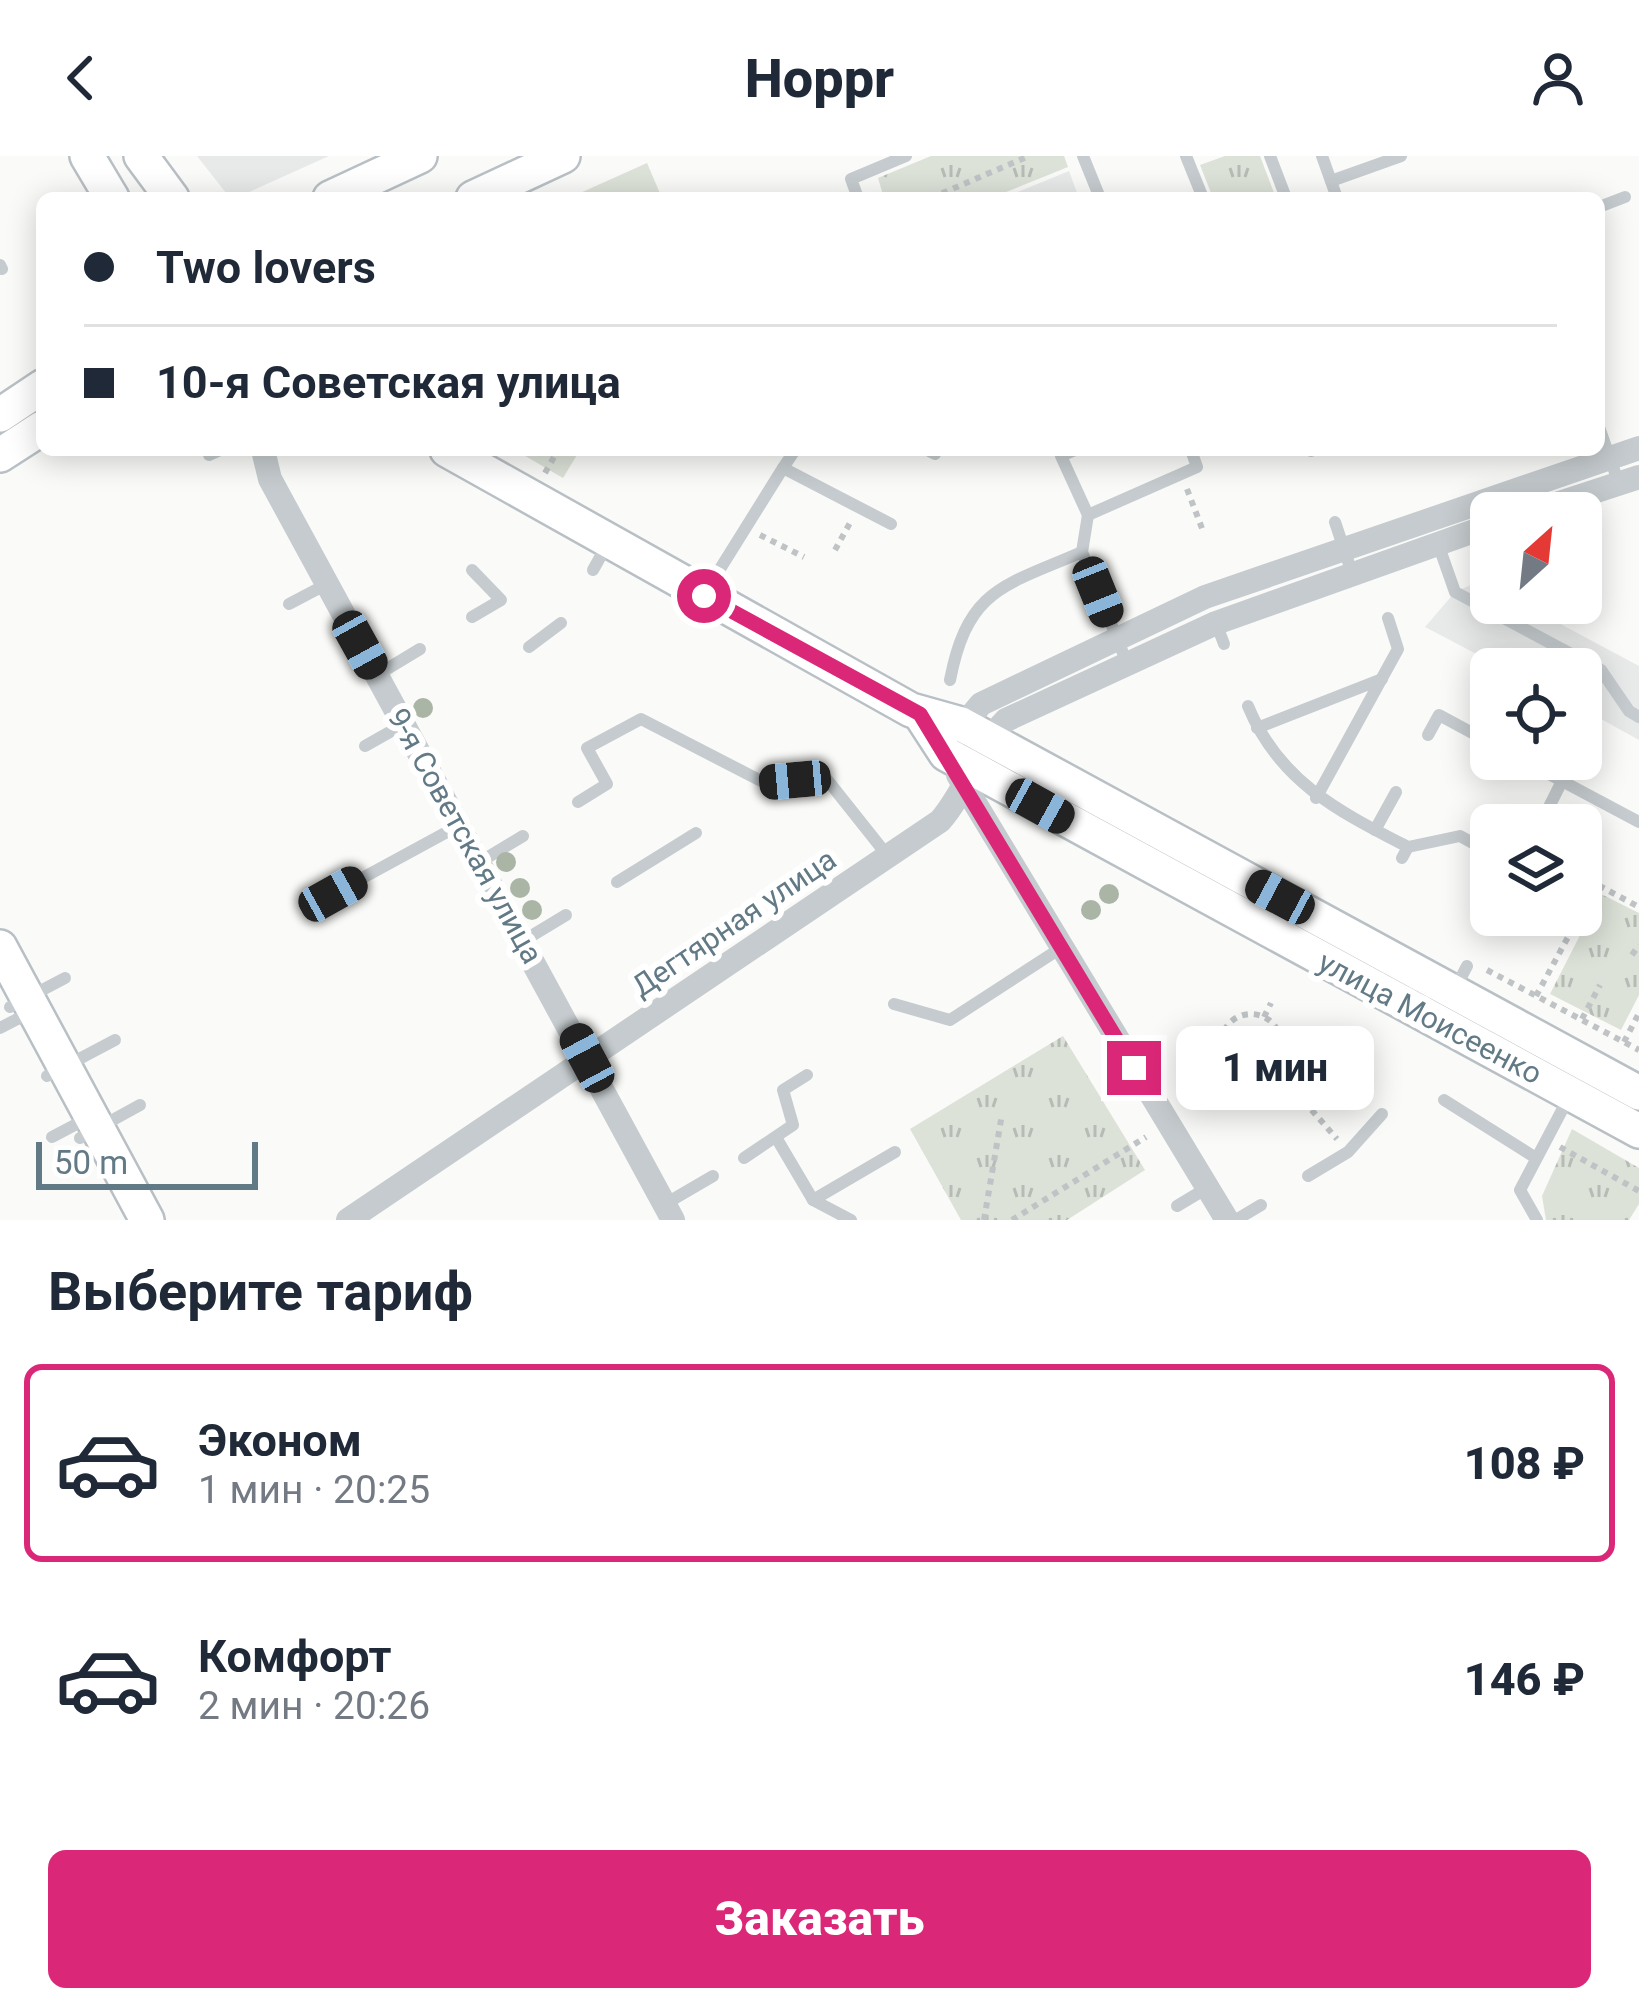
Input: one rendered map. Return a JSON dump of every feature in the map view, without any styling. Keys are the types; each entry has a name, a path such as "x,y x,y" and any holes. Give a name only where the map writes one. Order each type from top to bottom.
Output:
{"street":[{"path":"87,156 108,192"},
{"path":"141,156 168,192"},
{"path":"343,192 420,156"},
{"path":"485,192 563,156"},
{"path":"0,415 36,391"},
{"path":"0,455 36,432"},
{"path":"1528,492 1639,448"},
{"name":"9-я Советская улица","path":"264,456 270,479 669,1212"},
{"name":"улица Моисеенко","path":"456,456 601,556 704,596 920,714 967,755 1356,945 1460,979 1639,1093"},
{"path":"1595,492 1629,481"},
{"path":"967,755 1029,707 1127,663 1225,628 1470,516"},
{"path":"1226,1220 1061,948 967,755 981,704 1216,587 1344,548 1470,527"},
{"name":"Дегтярная улица","path":"348,1220 940,821 967,755"},
{"name":"улица Моисеенко","path":"1356,945 1570,1094 1639,1131"},
{"path":"0,947 15,1009 56,1072 124,1220"},
{"path":"79,1129 147,1220"}],"lane":[{"path":"856,192 851,179 906,156"},
{"path":"1083,156 1098,192"},
{"path":"1186,156 1201,192"},
{"path":"1270,156 1284,192"},
{"path":"1322,156 1335,192"},
{"path":"1331,181 1401,156"},
{"path":"1605,205 1625,197"},
{"path":"1605,443 1629,481"},
{"path":"704,596 791,456"},
{"path":"1069,456 1088,515 1082,552 1127,663"},
{"path":"1088,515 1197,467 1193,456"},
{"path":"783,468 891,524"},
{"path":"1335,522 1352,573"},
{"path":"1434,531 1455,592 1601,670 1628,711 1639,717"},
{"path":"950,680 959,642 985,596 1082,552"},
{"path":"472,570 501,600 472,616"},
{"path":"289,604 327,584"},
{"path":"1216,587 1225,628"},
{"path":"1216,587 1225,628"},
{"path":"1316,798 1398,649 1388,618"},
{"path":"529,647 561,623"},
{"path":"377,675 420,649"},
{"path":"1257,728 1382,679"},
{"path":"1248,706 1257,728 1316,798 1405,852 1460,836 1470,841"},
{"path":"1428,735 1439,715 1470,732"},
{"path":"578,802 608,784 587,748 641,719 765,783 825,777 888,856"},
{"path":"365,746 404,724"},
{"path":"1558,780 1639,822"},
{"path":"1551,804 1562,782"},
{"path":"1375,830 1396,792"},
{"path":"333,894 460,825"},
{"path":"617,882 695,833"},
{"path":"480,862 523,836"},
{"path":"523,941 566,915"},
{"path":"894,1004 950,1020 1061,948"},
{"path":"15,1009 65,978"},
{"path":"56,1072 115,1040"},
{"path":"744,1158 793,1125 784,1090 808,1075"},
{"path":"1537,1220 1520,1190 1570,1094"},
{"path":"1444,1100 1536,1158"},
{"path":"79,1129 140,1106"},
{"path":"1308,1176 1348,1152 1382,1114"},
{"path":"777,1139 813,1200 851,1220"},
{"path":"813,1200 895,1152"},
{"path":"669,1212 713,1176"},
{"path":"1177,1206 1207,1188"},
{"path":"1236,1220 1262,1205"}],"path":[{"path":"945,192 1029,156"},
{"path":"548,469 555,456"},
{"path":"1182,473 1203,531"},
{"path":"835,550 859,508"},
{"path":"746,528 804,557"},
{"path":"1602,887 1639,907"},
{"path":"1536,996 1568,936"},
{"path":"1632,955 1639,945"},
{"path":"1484,968 1639,1051"},
{"path":"1575,1033 1600,985"},
{"path":"1264,1017 1271,1003"},
{"path":"1624,1042 1639,1013"},
{"path":"1225,1060 1225,1028 1242,1015 1264,1017 1281,1039 1272,1065"},
{"path":"1225,1060 1242,1073 1272,1065"},
{"path":"1208,1070 1225,1060"},
{"path":"1272,1065 1348,1152"},
{"path":"984,1220 1002,1114"},
{"path":"1012,1220 1146,1137"},
{"path":"1546,1140 1639,1191"}],"shaded area":[{"path":"197,156 329,156 249,192 225,192"},
{"path":"1069,171 1077,192 1018,192"},
{"path":"1470,585 1470,624 1560,624 1639,666 1639,740 1602,720 1602,648 1470,651 1425,627 1455,592"}],"green space":[{"path":"931,156 1064,156 1068,167 1006,192 882,192 878,178"},
{"path":"1225,156 1260,156 1274,192 1211,192 1200,165"},
{"path":"647,163 659,192 582,192"},
{"path":"525,456 576,456 563,478"},
{"path":"1602,894 1639,913 1639,995 1621,1030 1550,994 1580,936 1602,936"},
{"path":"1063,1036 1145,1170 1067,1220 961,1220 910,1129"},
{"path":"1572,1129 1639,1168 1639,1204 1629,1220 1546,1220 1542,1196"}],"route":[{"path":"704,596 920,714 1134,1068"}]}
